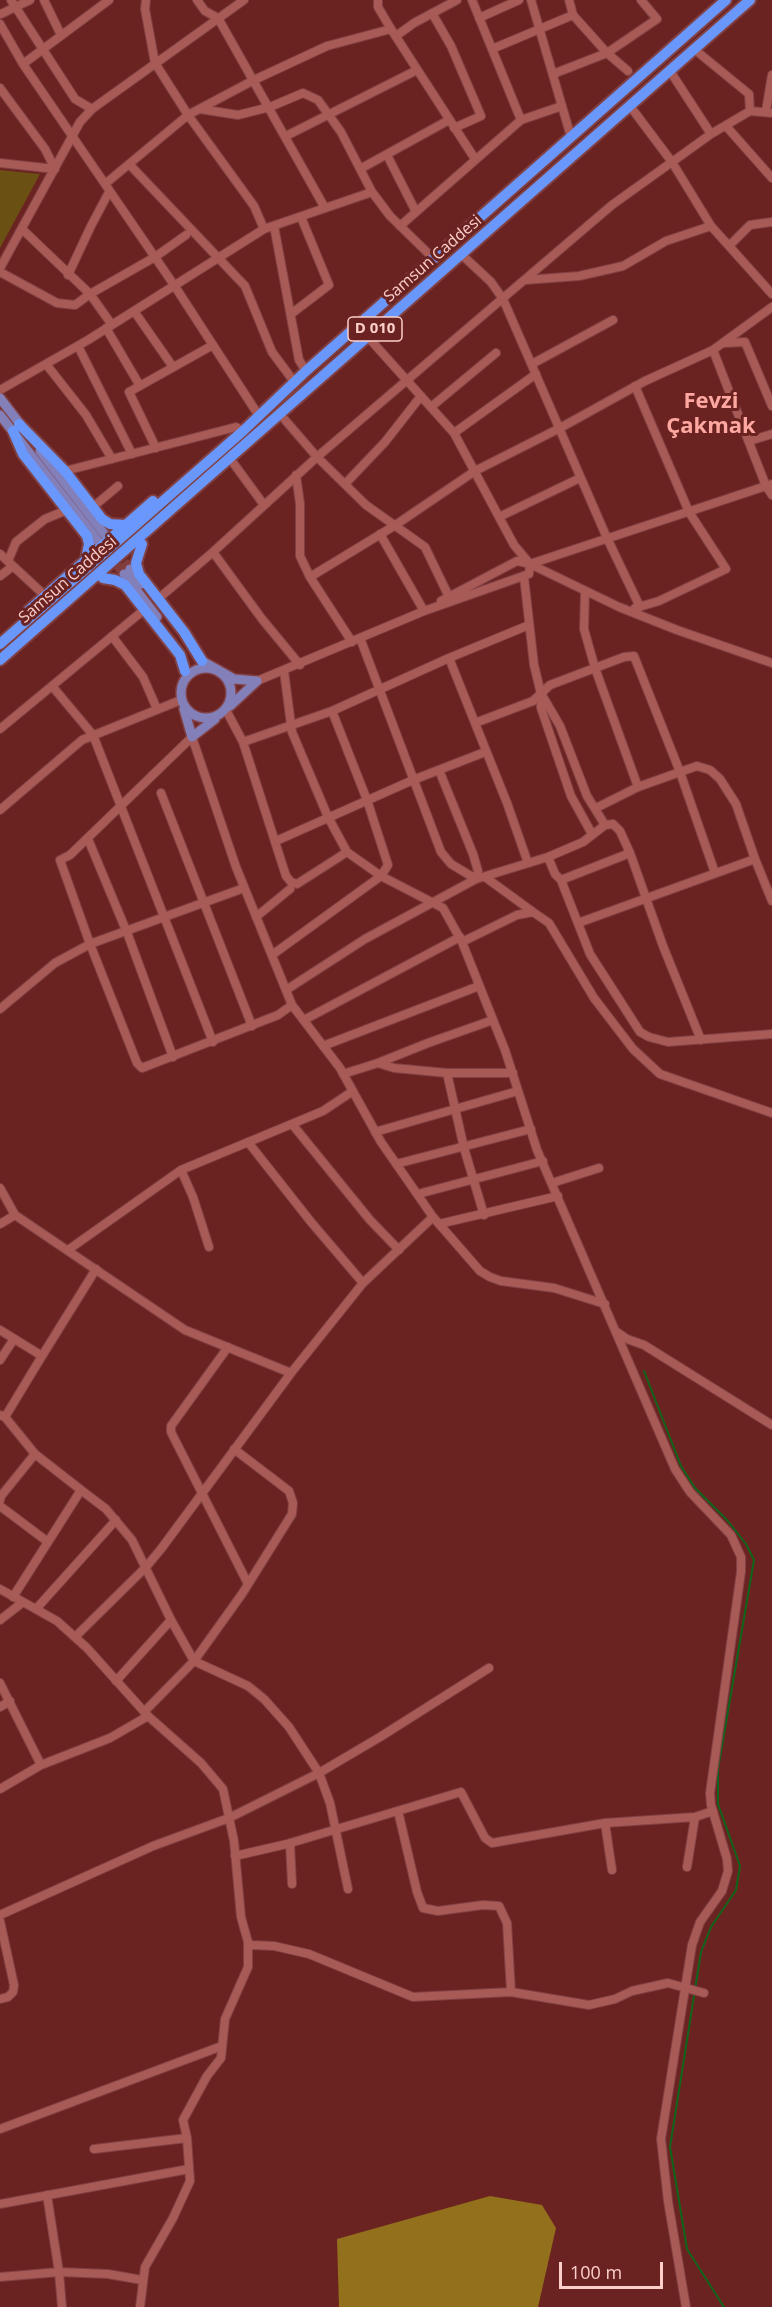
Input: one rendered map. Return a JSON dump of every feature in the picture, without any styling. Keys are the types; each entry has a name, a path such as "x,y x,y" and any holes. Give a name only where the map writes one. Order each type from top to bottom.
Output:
{"highway":[{"name":"Samsun Caddesi","path":"0,662 248,435 259,416 306,371 726,0"},
{"name":"Samsun Caddesi","path":"0,644 248,435 279,413 750,0"},
{"path":"16,427 65,471 102,519 110,524 125,525"},
{"path":"16,427 23,454 87,536 89,544 86,560"},
{"path":"0,662 12,658 234,464 248,435"},
{"path":"0,635 221,442 248,435"},
{"path":"142,544 136,563 139,573 184,632 202,661"},
{"path":"103,578 116,580 124,585 180,656 185,671"}],"main road":[{"path":"0,398 16,427 101,538"},
{"path":"0,415 16,427"},
{"path":"181,700 190,714 206,719 224,711 231,699 231,691 225,676 202,661 127,572 184,652 185,671 181,700 192,737 224,711 257,681"},
{"path":"183,683 194,671 210,668 234,679 246,682 257,681"}],"street":[{"path":"1,15 14,3 30,0"},
{"path":"44,0 61,35"},
{"path":"23,64 109,0"},
{"path":"146,0 145,9 155,63 188,115 254,206 264,229"},
{"path":"197,0 218,18 325,208"},
{"path":"186,235 155,257 75,305 57,303 0,270 80,122 92,109 244,0"},
{"path":"378,0 378,7 393,33 475,159"},
{"path":"69,275 107,188 129,164 188,115 254,80 327,46 393,33 457,0"},
{"path":"472,0 522,120"},
{"path":"479,18 519,0"},
{"path":"531,0 571,137"},
{"path":"569,0 573,15 608,53 628,70"},
{"path":"553,74 608,53 657,19 641,0"},
{"path":"14,3 41,50 75,99 92,109"},
{"path":"0,4 1,15"},
{"path":"432,14 451,46 481,116 454,128"},
{"path":"492,49 573,15"},
{"path":"0,24 23,64 174,285 259,416"},
{"path":"694,49 749,94 750,111"},
{"path":"286,136 417,70"},
{"path":"670,71 711,134"},
{"path":"158,599 213,552 296,475 612,205 711,134 750,111 769,112 772,78"},
{"path":"0,88 45,149 55,168"},
{"path":"199,109 238,115 270,107 303,93 318,100 341,132 372,192 390,216 434,259"},
{"path":"400,226 522,120 562,106"},
{"path":"630,106 672,162 711,226 772,294"},
{"path":"360,169 449,120"},
{"path":"726,126 772,178"},
{"path":"387,155 416,212"},
{"path":"0,163 55,168"},
{"path":"129,164 245,286 272,352 295,383"},
{"path":"0,390 109,327 264,229 372,192"},
{"path":"291,314 330,285 301,217"},
{"path":"729,246 750,225 772,222"},
{"path":"274,226 299,360 306,371"},
{"path":"525,280 579,276 623,266 666,241 711,226"},
{"path":"22,229 90,294 140,386"},
{"path":"461,254 492,282 503,299 580,478 640,607"},
{"path":"310,577 475,471 560,428 635,386 713,350 772,307"},
{"path":"134,311 173,367"},
{"path":"532,364 613,320"},
{"path":"367,336 454,433 514,545 530,564 529,574 524,577 450,599"},
{"path":"722,343 745,342 772,406"},
{"path":"78,345 132,454"},
{"path":"156,448 129,392 213,345"},
{"path":"713,350 772,495"},
{"path":"431,407 496,353"},
{"path":"46,364 86,416 112,459"},
{"path":"454,433 536,374"},
{"path":"625,610 659,601 726,569 689,512 635,386"},
{"path":"345,484 385,442 421,396"},
{"path":"279,413 317,457 366,505 425,547 450,599"},
{"path":"65,471 236,427 248,435"},
{"path":"749,441 772,434"},
{"path":"234,464 264,505"},
{"path":"296,475 300,504 300,556 310,577 352,642"},
{"path":"499,517 580,478"},
{"path":"530,564 769,485"},
{"path":"93,507 118,486"},
{"path":"0,576 10,563 16,542 45,519 67,510"},
{"path":"380,534 424,611"},
{"path":"213,552 262,619 300,664"},
{"path":"0,554 40,591"},
{"path":"257,681 450,599 508,564 517,561 530,564 625,610 772,663"},
{"path":"524,577 534,665 541,694 541,708 572,796 592,834"},
{"path":"585,591 584,629 595,668 638,787"},
{"path":"0,729 145,609"},
{"path":"243,742 332,711 529,625"},
{"path":"112,636 143,677 157,709"},
{"path":"360,638 441,852 451,864 476,879"},
{"path":"475,723 533,701 550,685 624,657 634,656 680,772 715,873"},
{"path":"449,658 503,793 528,863"},
{"path":"284,671 291,727 328,818 347,852 381,876 435,902 448,913 461,939 493,1020 543,1161 675,1469 690,1492 731,1534 741,1557 741,1572 710,1793 728,1871 722,1891 695,1933 661,2139 668,2201 686,2307"},
{"path":"52,686 93,735 213,1042"},
{"path":"541,694 560,726 587,796 605,825"},
{"path":"0,810 81,740 181,700"},
{"path":"224,711 243,742 286,876 291,882 297,884 347,852"},
{"path":"272,955 381,876 388,865 367,800 332,711"},
{"path":"292,1005 278,1015 252,1026 142,1068 137,1064 90,944 60,860 70,855 88,839 192,737 244,888 292,1005 343,1074 375,1132 433,1217 480,1271 490,1277 501,1281 555,1288 605,1304"},
{"path":"276,841 413,780 485,752"},
{"path":"596,808 638,787 697,766 710,770 720,779 736,804 754,859 772,901"},
{"path":"439,770 473,854 478,871 476,879"},
{"path":"161,793 252,1026"},
{"path":"286,990 365,939 476,879 548,857 583,842 605,825 613,824 620,831 630,853 663,946 701,1040"},
{"path":"88,839 174,1057"},
{"path":"561,880 630,853"},
{"path":"548,857 555,874 561,880 590,954 640,1032 668,1042 772,1034"},
{"path":"578,923 754,859"},
{"path":"485,877 549,923 594,998 633,1049 660,1074 772,1113"},
{"path":"0,1009 55,963 90,944 244,888"},
{"path":"256,917 290,889"},
{"path":"303,1020 461,939 517,915 534,912"},
{"path":"323,1046 479,987"},
{"path":"343,1074 493,1020"},
{"path":"378,1063 394,1068 447,1073 513,1073"},
{"path":"447,1073 464,1148 484,1215"},
{"path":"68,1250 181,1170 323,1111 353,1091"},
{"path":"375,1132 518,1091"},
{"path":"292,1124 370,1220 399,1250"},
{"path":"396,1164 531,1129"},
{"path":"248,1142 363,1283"},
{"path":"418,1194 543,1161"},
{"path":"552,1183 599,1168"},
{"path":"181,1170 193,1197 209,1247"},
{"path":"0,1188 15,1215 185,1330 291,1373"},
{"path":"439,1224 558,1196"},
{"path":"0,1224 15,1215"},
{"path":"75,1637 146,1567 291,1373 363,1283 433,1217"},
{"path":"96,1269 3,1416 35,1454 106,1509 132,1540 194,1661 248,1686 264,1699 289,1727 319,1773 330,1803 348,1889"},
{"path":"0,1330 42,1356"},
{"path":"617,1332 627,1339 644,1345 772,1425"},
{"path":"0,1360 14,1338"},
{"path":"228,1347 171,1426 171,1432 248,1584"},
{"path":"0,1789 41,1764 110,1738 146,1714 194,1661 248,1584 292,1514 293,1503 289,1491 234,1449"},
{"path":"0,1500 35,1454"},
{"path":"13,1597 81,1490"},
{"path":"0,1506 48,1542"},
{"path":"36,1609 116,1520"},
{"path":"0,1590 57,1621 75,1637 146,1714 201,1763 223,1790 229,1818 241,1917 248,1942 248,1967 225,2019 221,2058 207,2076 183,2120 187,2138 190,2181 173,2218 145,2267 140,2307"},
{"path":"0,1620 23,1602"},
{"path":"117,1681 171,1620"},
{"path":"0,1915 153,1846 229,1818 319,1773 489,1668"},
{"path":"0,1683 41,1764"},
{"path":"0,1707 10,1701"},
{"path":"235,1856 290,1843 461,1792 485,1838 492,1843 605,1823 695,1817 713,1811"},
{"path":"398,1811 417,1892 423,1908 438,1911 483,1905 499,1906 507,1923 511,1992"},
{"path":"687,1867 695,1817"},
{"path":"605,1823 612,1870"},
{"path":"290,1843 292,1884"},
{"path":"0,1921 14,1985 8,1996 0,1999"},
{"path":"248,1942 252,1945 274,1946 309,1954 413,1996 511,1992 589,2005 615,1999 632,1991 668,1983 704,1993"},
{"path":"0,2129 222,2046"},
{"path":"93,2149 187,2138"},
{"path":"0,2204 189,2169"},
{"path":"47,2195 62,2307"},
{"path":"0,2277 59,2272 108,2274 142,2280"}],"shaded area":[{"path":"0,170 40,174 0,248"},
{"path":"490,2196 542,2205 556,2228 538,2307 339,2307 337,2239"}],"waterway":[{"path":"644,1371 681,1466 695,1488 727,1520 746,1544 754,1560 718,1769 718,1804 740,1866 736,1890 711,1927 701,1952 670,2147 687,2249 724,2307"}],"tunnel":[{"path":"108,540 130,569"},
{"path":"109,555 124,574"}],"district":[{"name":"Fevzi Çakmak","path":"711,414"}]}
